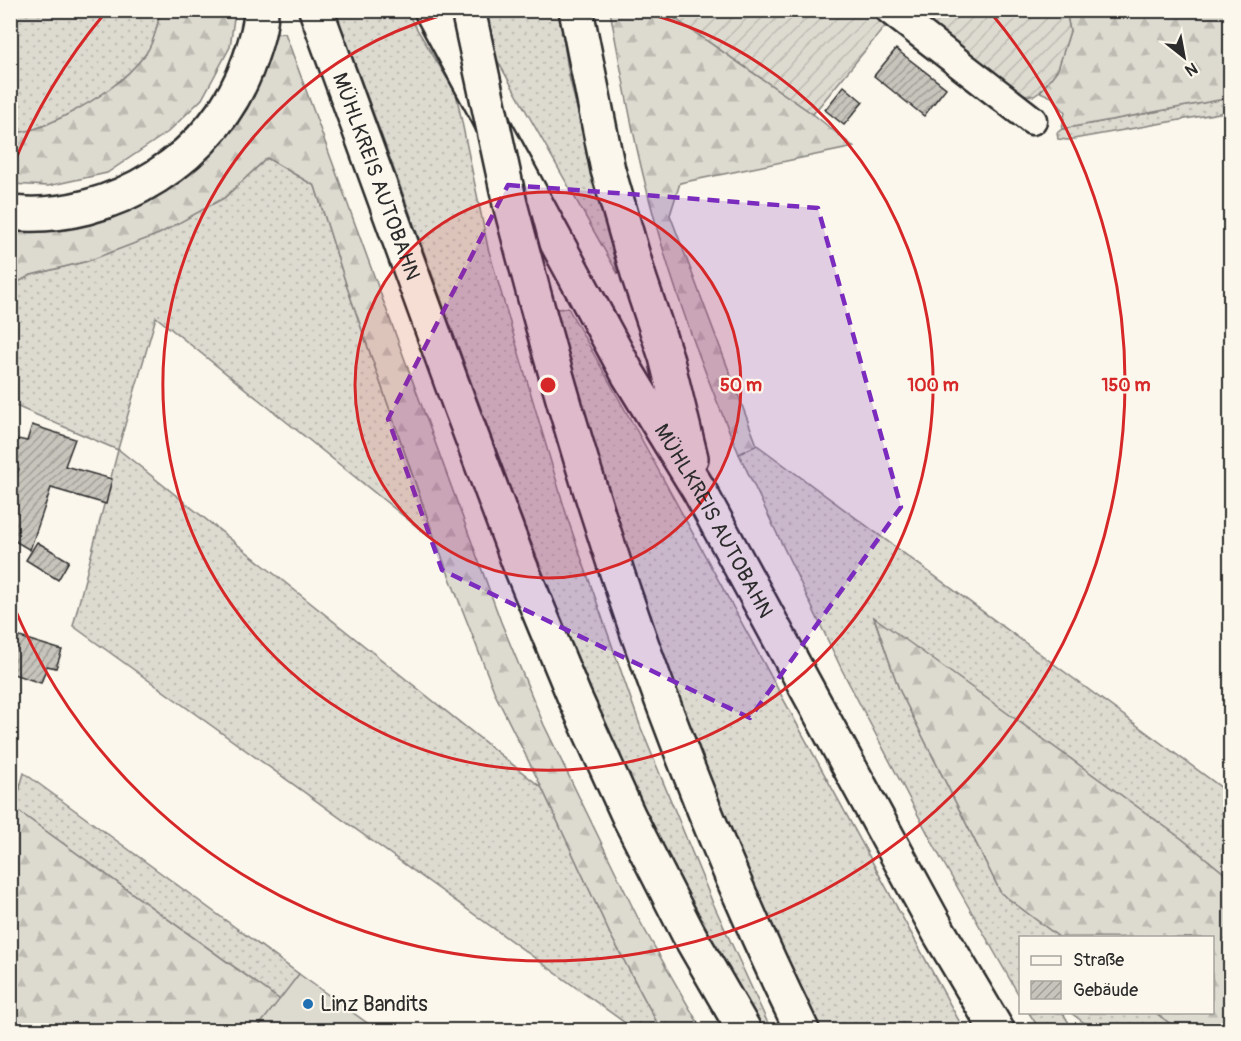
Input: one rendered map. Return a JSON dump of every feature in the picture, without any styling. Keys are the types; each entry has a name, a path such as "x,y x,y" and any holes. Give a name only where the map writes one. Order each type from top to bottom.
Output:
{"highway":[{"path":"10,213 26,215 63,212 96,204 129,192 162,173 194,147 218,120 234,96 255,45 261,10"},
{"name":"MÜHLKREIS AUTOBAHN","path":"316,10 519,563 574,696 629,817 688,933 744,1030"},
{"name":"MÜHLKREIS AUTOBAHN","path":"431,10 623,364 700,492 939,932 997,1030"},
{"path":"468,10 510,204 567,418 641,646 720,849 802,1030"},
{"path":"576,10 608,170 639,277 666,357 700,492"}],"street":[{"path":"890,10 1032,120"}],"highlighted area":[{"path":"508,185 818,208 901,507 750,718 442,570 388,419"}],"green space":[{"path":"10,11 160,11 155,34 148,50 138,64 120,81 62,117 33,129 11,132"},
{"path":"160,11 235,11 230,47 202,99 168,132 107,173 48,186 11,184 11,132 21,132 48,124 116,84 145,55 155,34"},
{"path":"335,11 406,11 456,93 488,248 568,520 641,728 712,901 771,1030 764,1030 753,1014 714,942 657,833 605,722 499,457"},
{"path":"483,11 559,11 569,76 618,274 487,42"},
{"path":"610,11 664,11 813,114 854,147 680,183 670,215 757,445 739,454 713,393 668,266 633,130"},
{"path":"664,11 869,11 887,24 813,114"},
{"path":"909,11 1066,11 1070,31 1058,69 1040,92 1034,96 1021,94"},
{"path":"1066,11 1230,11 1230,98 1062,129 1065,112 1052,97 1040,92 1058,69 1070,31"},
{"path":"285,33 501,622 544,725 638,918 702,1030 661,1030 610,934 496,696 436,542 347,287 315,186 267,158 224,198 159,234 88,261 31,275 11,286 10,227 113,213 273,34"},
{"path":"1230,98 1230,111 1068,140 1058,139 1057,133 1062,129"},
{"path":"267,158 315,186 347,287 436,542 156,317 118,449 542,788 610,934 661,1030 635,1030 73,626 118,450 11,404 10,286 31,275 88,261 224,198"},
{"path":"568,308 964,1030 814,1030 716,807 646,618 592,451 556,309"},
{"path":"757,445 1230,794 1230,878 1182,839 874,618 899,689 1001,893 1058,936 1019,936 1019,995 939,855 842,670 739,454"},
{"path":"874,617 1182,839 1230,878 1230,1030 1179,1030 1157,1014 1214,1014 1214,936 1058,936 1001,893 899,689"},
{"path":"24,773 299,974 280,1000 14,808"},
{"path":"10,780 21,784 14,808 280,1000 256,1030 11,1030"},
{"name":"Linz Bandits","path":"299,974 377,1030 256,1030"},
{"path":"1030,1014 1064,1014 1073,1030 1040,1030"},
{"path":"1072,1014 1157,1014 1179,1030 1094,1030"}],"building":[{"path":"896,49 946,88 924,116 874,76"},
{"path":"844,86 863,102 844,125 825,110"},
{"path":"32,425 75,439 65,466 112,479 106,504 51,488 30,550 10,538 10,494 19,469 10,466 10,461 18,439 27,441"},
{"path":"37,542 69,561 58,580 26,560"},
{"path":"10,634 62,650 56,668 47,666 41,683 10,673"}],"place":[{"name":"Linz Bandits","path":"308,1004"}]}
